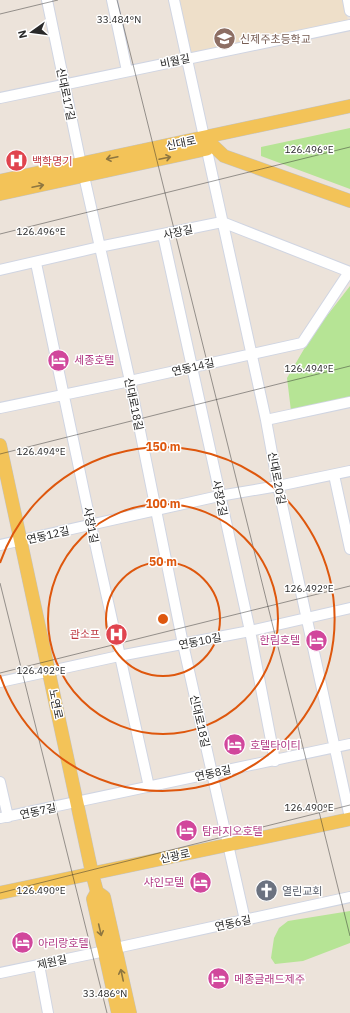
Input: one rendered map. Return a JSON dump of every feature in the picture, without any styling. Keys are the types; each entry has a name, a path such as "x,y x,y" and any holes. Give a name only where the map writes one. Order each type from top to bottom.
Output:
{"main road":[{"path":"206,144 350,106"},
{"name":"신대로","path":"0,181 82,170 206,144 224,156 350,201"},
{"name":"신대로","path":"0,194 82,170"},
{"name":"노연로","path":"0,445 97,892 93,899 130,1013"},
{"name":"신광로","path":"0,893 350,818"},
{"name":"노연로","path":"110,949 118,1013"}],"street":[{"name":"신대로17길","path":"46,0 82,170"},
{"path":"112,0 127,71"},
{"name":"신대로20길","path":"174,0 266,420 278,486 350,818"},
{"path":"348,0 350,11"},
{"name":"비월길","path":"0,97 350,25"},
{"name":"신대로18길","path":"82,170 130,381 183,644 245,920"},
{"path":"222,222 350,273"},
{"name":"사장길","path":"0,270 36,263 99,247 222,222"},
{"name":"사장2길","path":"163,235 219,496 250,631 275,761"},
{"name":"사장1길","path":"36,263 119,656 149,787"},
{"name":"연동14길","path":"0,408 302,343 350,273"},
{"path":"266,420 350,402"},
{"name":"연동12길","path":"0,545 219,496 278,486 350,471"},
{"path":"334,475 350,549"},
{"name":"연동10길","path":"0,682 119,656 250,631 350,608"},
{"name":"연동8길","path":"77,803 350,744"},
{"path":"0,782 4,818"},
{"name":"연동7길","path":"4,818 77,803"},
{"name":"연동6길","path":"110,949 350,897"},
{"name":"제원길","path":"0,972 110,949"},
{"path":"39,965 48,1013"}],"shaded area":[{"name":"신제주초등학교","path":"179,0 343,0 349,25 347,22 191,53"}],"green space":[{"path":"350,128 350,189 261,156 261,147"},
{"path":"350,286 350,398 291,411 287,378 319,326"},
{"path":"350,911 350,943 303,961 275,964 271,958 274,938 279,928 288,921"}],"place":[{"name":"신제주초등학교","path":"224,39"},
{"name":"백학명기","path":"17,161"},
{"name":"세종호텔","path":"58,360"},
{"name":"관소프","path":"116,634"},
{"name":"한림호텔","path":"316,640"},
{"name":"호텔타이티","path":"235,745"},
{"name":"탐라지오호텔","path":"186,831"},
{"name":"샤인모텔","path":"200,882"},
{"name":"열린교회","path":"267,891"},
{"name":"아리랑호텔","path":"23,943"},
{"name":"메종글래드제주","path":"218,979"}]}
